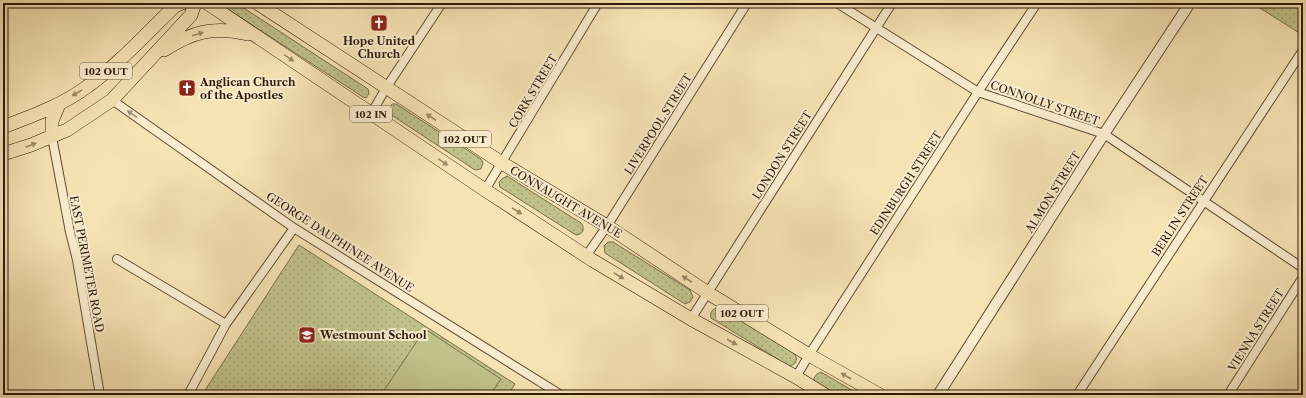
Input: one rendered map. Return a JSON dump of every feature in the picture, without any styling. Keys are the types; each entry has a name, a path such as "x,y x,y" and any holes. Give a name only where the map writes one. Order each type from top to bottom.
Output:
{"main road":[{"name":"102 OUT","path":"3,127 59,104 93,82 117,62 175,6 182,3"},
{"path":"6,150 52,137 78,123 112,100 191,15 195,3"},
{"path":"207,3 257,36"},
{"name":"CONNAUGHT AVENUE","path":"257,3 502,163 607,226 708,293 809,355 880,395"},
{"path":"151,58 188,37 211,30 234,31 257,36"},
{"name":"102 IN","path":"257,36 371,114 586,256 691,319 796,377 825,395"},
{"path":"52,137 52,121 59,104"}],"street":[{"path":"371,114 386,88 442,3"},
{"name":"CORK STREET","path":"485,190 598,3"},
{"name":"LIVERPOOL STREET","path":"586,256 607,226 747,3"},
{"name":"CONNOLLY STREET","path":"837,3 978,92 1104,134 1303,268"},
{"name":"LONDON STREET","path":"691,319 892,3"},
{"name":"EDINBURGH STREET","path":"796,377 978,92 1037,3"},
{"name":"ALMON STREET","path":"938,395 1104,134 1190,3"},
{"name":"BERLIN STREET","path":"1077,395 1303,50"},
{"name":"GEORGE DAUPHINEE AVENUE","path":"112,100 294,228 561,395"},
{"name":"EAST PERIMETER ROAD","path":"52,137 78,268 100,395"},
{"path":"188,395 226,324 294,228"},
{"path":"117,259 226,324"},
{"name":"VIENNA STREET","path":"1228,395 1303,277"}],"green space":[{"path":"223,3 236,3 368,89 369,94 366,98 363,97 226,8"},
{"path":"1252,3 1303,3 1303,31 1301,34"},
{"path":"392,104 396,104 481,159 483,163 481,169 475,170 390,114 389,108"},
{"path":"507,176 581,223 583,226 583,231 576,235 500,187 499,182"},
{"path":"608,242 613,242 690,290 693,297 690,302 685,304 605,253 604,246"},
{"path":"299,245 515,384 508,395 202,395"},
{"path":"720,308 795,354 796,362 789,366 711,318 713,310"},
{"path":"425,329 501,379 490,395 381,395"},
{"path":"821,372 860,395 834,395 814,384 814,378"}],"place":[{"name":"Hope United Church","path":"379,23"},
{"name":"Anglican Church of the Apostles","path":"187,88"},
{"name":"Westmount School","path":"307,335"}]}
